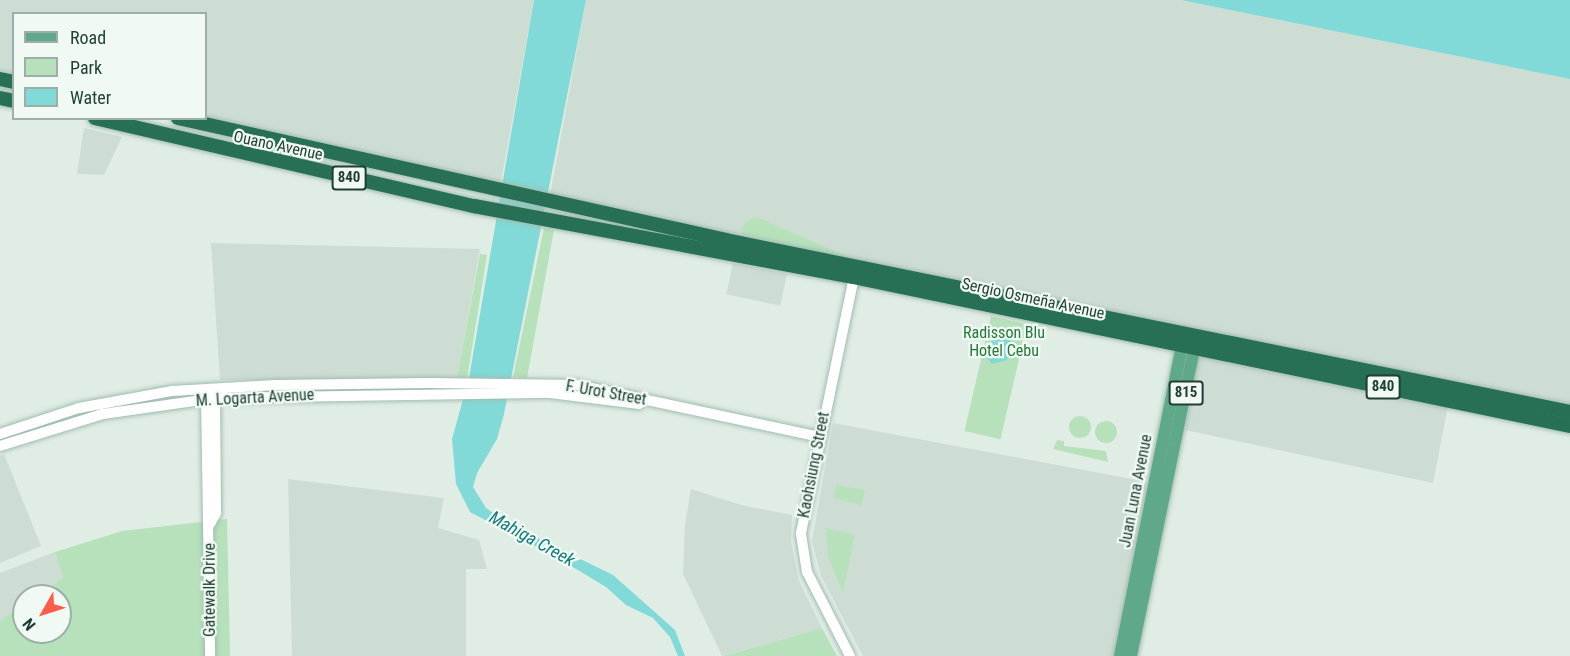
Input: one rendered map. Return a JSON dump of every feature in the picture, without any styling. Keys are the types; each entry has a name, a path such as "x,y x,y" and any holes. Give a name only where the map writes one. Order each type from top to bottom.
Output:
{"highway":[{"name":"Ouano Avenue","path":"104,120 489,208"},
{"name":"Ouano Avenue","path":"187,120 493,189"},
{"name":"Sergio Osmeña Avenue","path":"493,189 855,271 1190,341 1570,426"},
{"name":"Sergio Osmeña Avenue","path":"489,208 548,221 855,271"},
{"name":"Sergio Osmeña Avenue","path":"1190,341 1570,412"}],"main road":[{"name":"Kaohsiung Street","path":"850,656 807,572 802,550 806,500 855,271"},
{"name":"Juan Luna Avenue","path":"1120,656 1190,341"},
{"name":"Juan Luna Avenue","path":"1131,656 1190,341"},
{"name":"F. Urot Street","path":"515,389 587,391 819,437"},
{"name":"M. Logarta Avenue","path":"0,434 101,402 210,393 515,389"},
{"name":"M. Logarta Avenue","path":"0,446 103,414 210,393"},
{"name":"Gatewalk Drive","path":"210,393 205,498 210,524 210,656"},
{"path":"101,402 103,414"}],"shaded area":[{"path":"0,0 534,0 501,182 207,118 207,12 12,12 12,73 0,70"},
{"path":"586,0 1181,0 1570,79 1570,405 862,264 550,195"},
{"path":"84,128 122,137 104,175 77,174"},
{"path":"211,243 480,249 457,379 220,380"},
{"path":"733,263 787,274 780,306 726,294"},
{"path":"1204,355 1448,406 1433,483 1185,430 1199,356"},
{"path":"833,423 1148,482 1114,656 863,656 821,576 812,541"},
{"path":"4,454 41,546 0,563 0,456"},
{"path":"288,479 444,498 438,528 479,540 487,569 466,569 466,656 292,656"},
{"path":"691,489 741,505 792,515 791,542 799,581 822,628 722,656 683,574 685,524"},
{"path":"55,552 63,578 54,584 12,584 12,612 0,621 0,573"}],"green space":[{"path":"756,217 844,255 844,258 742,234 744,223"},
{"path":"544,228 554,230 527,378 513,377"},
{"path":"480,254 487,255 467,379 457,378"},
{"name":"Radisson Blu Hotel Cebu","path":"991,316 1027,324 1001,439 964,431"},
{"path":"1076,416 1084,416 1091,423 1091,431 1084,438 1076,438 1069,431 1069,423"},
{"path":"1102,421 1110,421 1117,428 1117,436 1110,443 1102,443 1095,436 1095,428"},
{"path":"1057,440 1064,441 1064,446 1106,451 1108,462 1053,449"},
{"path":"836,485 865,490 861,505 834,498"},
{"path":"227,519 230,656 0,656 0,621 12,612 12,644 72,644 72,584 54,584 63,578 55,552 122,531"},
{"path":"826,528 855,535 843,593 828,557"},
{"path":"822,628 837,656 723,656"}],"water":[{"name":"Mahiga Creek","path":"534,0 586,0 504,414 497,439 477,473 473,487 486,508 513,526 613,575 675,630 685,656 678,656 670,637 653,618 626,605 606,587 558,558 470,512 456,484 452,439 469,378"},
{"path":"1181,0 1570,0 1570,79"},
{"path":"1003,329 1012,336 1007,360 992,364 988,359 991,342 1000,337"}]}
